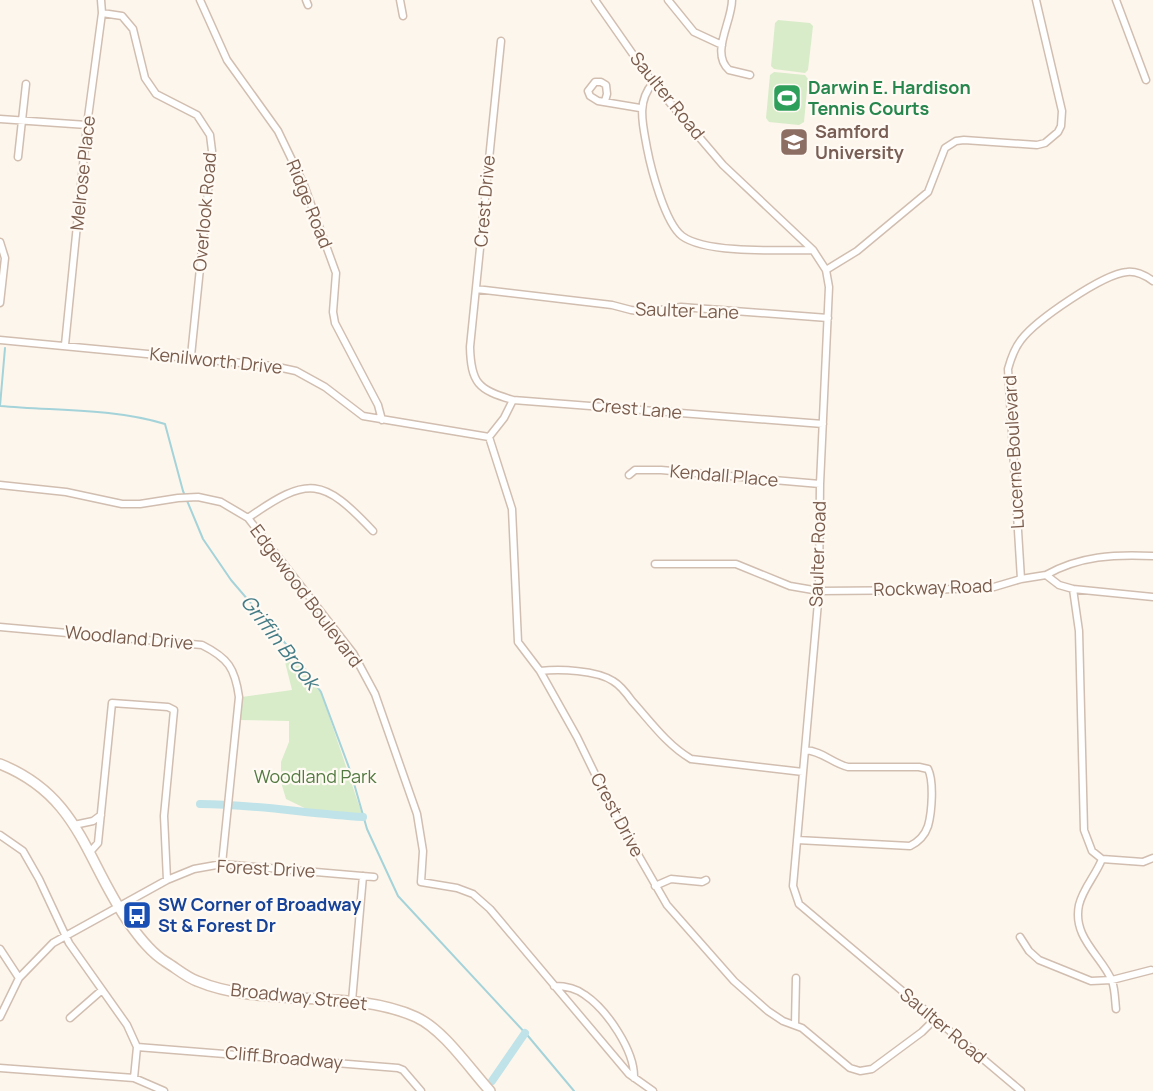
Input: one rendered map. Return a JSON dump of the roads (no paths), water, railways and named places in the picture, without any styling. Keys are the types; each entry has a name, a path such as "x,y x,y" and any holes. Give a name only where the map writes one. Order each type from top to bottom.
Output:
{"street":[{"name":"Melrose Place","path":"64,345 102,0"},
{"name":"Ridge Road","path":"200,0 227,60 278,131 304,185 336,273 334,322 378,405 382,420"},
{"path":"400,0 403,16"},
{"name":"Saulter Road","path":"595,0 653,83 723,165 813,250 826,270 829,287 820,484 819,591 793,886 799,904 1021,1091"},
{"path":"668,0 694,32 722,45"},
{"path":"732,0 732,9 722,45 722,59 726,67 735,73 750,75"},
{"path":"826,270 857,251 928,192 945,148 956,141 975,140 1036,145 1045,143 1058,132 1061,126 1062,111 1036,0"},
{"path":"1116,0 1146,80"},
{"name":"Overlook Road","path":"102,13 122,16 133,29 145,78 156,94 197,115 210,135 212,151 191,356"},
{"name":"Crest Drive","path":"470,362 501,41"},
{"path":"605,101 606,85 596,82 588,91 590,96 598,101 640,108"},
{"path":"653,83 647,90 640,108 651,168 671,223 683,236 705,246 813,250"},
{"path":"18,157 26,84"},
{"path":"0,118 87,125"},
{"path":"0,242 5,258 0,303"},
{"name":"Lucerne Boulevard","path":"1021,579 1008,369 1012,354 1030,330 1075,297 1112,276 1127,272 1138,273 1153,280"},
{"name":"Saulter Lane","path":"476,289 612,305 646,312 681,307 828,318"},
{"name":"Kenilworth Drive","path":"0,340 191,356 273,366 296,371 325,387 363,416 489,437"},
{"name":"Crest Lane","path":"470,362 475,380 483,389 491,394 513,399 823,424"},
{"path":"489,437 504,418 513,399"},
{"name":"Crest Drive","path":"489,437 512,509 518,642 540,671 655,886 688,929 734,981 768,1011 809,1033 850,1068 860,1071 872,1069 922,1032 935,1019"},
{"name":"Kendall Place","path":"629,475 635,470 661,470 820,484"},
{"name":"Edgewood Boulevard","path":"0,485 66,492 122,504 191,498 221,502 248,518 353,653 375,694 417,814 423,851 421,882 457,888 473,894 490,909 554,986"},
{"path":"248,518 282,496 300,489 312,488 332,493 346,503 373,531"},
{"name":"Rockway Road","path":"655,564 736,564 790,586 819,591 933,590 994,587 1046,575 1063,565 1104,556 1153,556"},
{"path":"1046,575 1059,585 1073,589 1153,597"},
{"path":"1073,589 1079,631 1084,830 1092,850 1102,859 1143,862 1153,858"},
{"name":"Woodland Drive","path":"0,627 202,645 220,654 230,666 237,680 238,697 222,864"},
{"path":"540,671 560,669 613,680 667,740 680,753 691,759 803,772"},
{"path":"90,852 98,843 112,704 168,707 174,710 164,816 167,880"},
{"path":"797,840 910,846 919,841 928,826 932,794 932,777 928,769 848,767 838,764 817,751 805,750"},
{"name":"Broadway Street","path":"0,764 37,784 57,802 90,852 118,908 140,939 161,959 196,981 238,992 352,1001 417,1017 437,1031 490,1091"},
{"path":"74,825 93,821 101,815"},
{"path":"0,835 23,851 69,943 127,1025 137,1047 134,1078"},
{"path":"1102,859 1085,889 1079,907 1078,920 1086,942 1112,980 1116,1009"},
{"name":"Forest Drive","path":"0,1017 19,978 53,943 167,880 194,869 222,864 374,877"},
{"path":"352,1001 363,876"},
{"path":"655,886 671,879 702,882 706,880"},
{"path":"1020,937 1029,951 1039,960 1091,981 1112,980 1151,970"},
{"path":"0,949 19,978"},
{"path":"795,1025 796,978"},
{"path":"554,986 634,1078 653,1091"},
{"path":"554,986 573,988 594,1002 628,1046 634,1067 634,1078"},
{"path":"70,1018 102,990"},
{"name":"Cliff Broadway","path":"137,1047 398,1068 403,1070 421,1091"},
{"path":"0,1068 134,1078 164,1091"}],"waterway":[{"name":"Griffin Brook","path":"5,348 0,406 125,415 165,424 183,491 203,539 231,580 297,657 321,692 351,773 367,829 398,896 528,1036 574,1091"},
{"path":"200,804 363,817"},
{"path":"492,1081 525,1033"}],"place":[{"name":"Darwin E. Hardison Tennis Courts","path":"787,98"},
{"name":"Samford University","path":"794,142"},
{"name":"SW Corner of Broadway St & Forest Dr","path":"137,915"}],"park label":[{"name":"Woodland Park","path":"315,777"}]}
